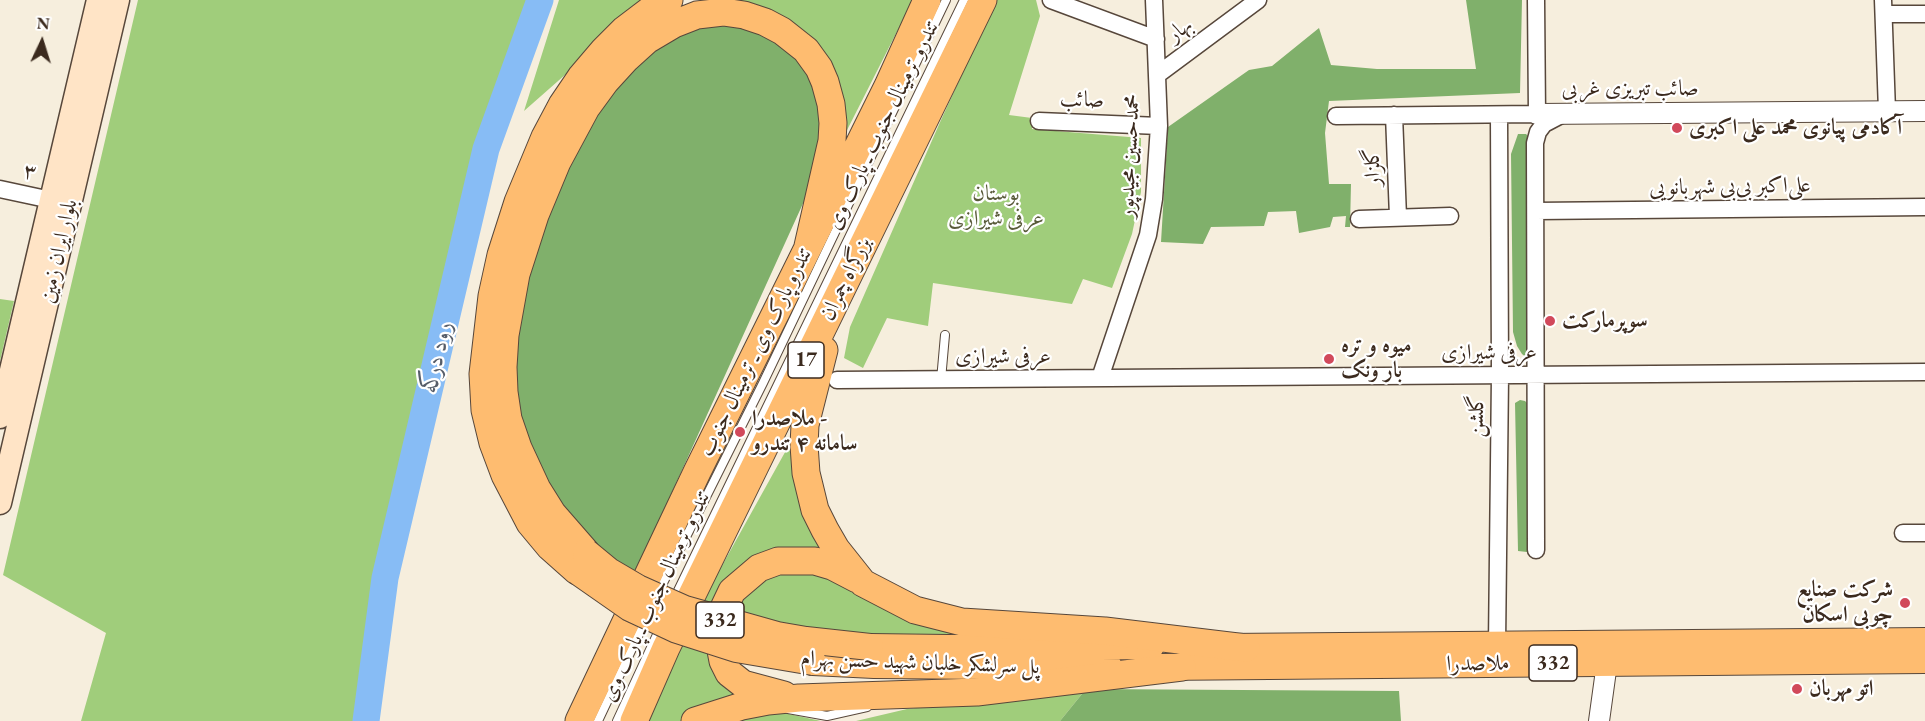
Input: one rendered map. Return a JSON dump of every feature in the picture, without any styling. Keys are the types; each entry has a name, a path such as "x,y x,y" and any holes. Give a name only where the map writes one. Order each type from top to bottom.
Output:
{"highway":[{"path":"581,562 550,547 530,523 505,475 493,443 485,410 483,374 492,296 501,255 518,202 545,137 562,105 581,77 610,43 652,8 669,0"},
{"name":"17","path":"579,721 692,482 888,86 927,0"},
{"name":"بزرگراه چمران","path":"634,721 666,648 983,0"},
{"path":"581,562 537,489 518,448 508,418 504,392 502,367 505,335 516,274 535,215 556,162 586,108 626,59 647,40 674,24 697,15 723,12 765,21 806,50 819,68 825,82 833,123 829,157 808,246"},
{"path":"836,297 805,425 806,473 815,510 825,530 836,549 863,582"},
{"path":"799,698 742,684 729,673 723,661 718,635 722,612 732,591 759,568 778,561 815,561 832,566 915,610 962,622 1105,631 1246,648"},
{"path":"695,721 726,710 768,701 976,692 1182,667"}],"main road":[{"name":"بلوار ایران زمین","path":"0,417 98,0"},
{"name":"بلوار ایران زمین","path":"0,502 118,0"},
{"name":"پل سرلشکر خلبان شهید حسن بهرام","path":"581,562 609,571 638,588 685,609 777,635 870,646 1105,656"},
{"name":"پل سرلشکر خلبان شهید حسن بهرام","path":"581,562 630,608 677,630 736,649 813,662 874,666 1105,656"},
{"name":"ملاصدرا","path":"1105,656 1246,648 1925,641"},
{"name":"ملاصدرا","path":"1105,656 1182,667 1925,660"}],"street":[{"path":"1051,0 1156,39"},
{"name":"محمدحسین مجیدپور","path":"1100,378 1148,234 1154,199 1159,126 1154,0"},
{"name":"بهار","path":"1157,75 1258,0"},
{"path":"1536,0 1537,114"},
{"path":"1887,111 1884,7 1925,14"},
{"name":"صائب تبریزی غربی","path":"1336,116 1925,111"},
{"path":"1536,550 1535,142 1544,124 1563,114"},
{"name":"گلزار","path":"1394,115 1398,217"},
{"name":"گلشن","path":"1497,645 1500,375 1499,115"},
{"name":"صائب","path":"1039,121 1159,126"},
{"name":"۳","path":"0,189 51,200"},
{"name":"علی‌اکبر بی‌بی شهربانویی","path":"1536,211 1925,207"},
{"name":"گلزار","path":"1359,219 1450,216"},
{"name":"عرفی شیرازی","path":"837,380 1925,372"},
{"path":"1903,533 1925,533"},
{"path":"1599,721 1607,663"}],"lane":[{"name":"تندرو پارک وی ـ ترمینال جنوب","path":"598,721 946,0"},
{"name":"تندرو ترمینال جنوب ـ پارک وی","path":"617,721 676,593 964,0"},
{"path":"941,380 945,334"},
{"path":"768,701 810,714 827,716 872,705 895,695"},
{"path":"842,714 849,721"}],"green space":[{"path":"138,0 539,0 451,319 365,721 81,721 106,633 3,575"},
{"path":"559,0 650,0 524,111"},
{"path":"700,0 913,0 842,140 675,12"},
{"name":"بوستان عرفی شیرازی","path":"996,0 1036,0 1040,16 1009,115 1032,118 1032,129 1141,138 1141,192 1132,234 1112,288 1083,279 1072,304 933,283 928,326 887,318 863,368 844,358 850,327"},
{"path":"1466,0 1522,0 1520,93 1329,101 1325,133 1329,184 1351,184 1350,227 1345,227 1346,216 1333,217 1330,227 1299,233 1296,211 1268,212 1264,226 1211,227 1203,244 1161,242 1168,127 1249,70 1272,66 1319,28 1331,65 1377,69 1476,69"},
{"path":"744,23 801,57 825,104 815,177 633,578 558,509 515,416 513,325 554,191 609,91 680,28"},
{"path":"1518,134 1526,134 1529,137 1526,153 1527,358 1517,346 1513,332 1511,154"},
{"path":"0,299 14,301 0,361"},
{"path":"1520,400 1528,404 1530,547 1527,552 1518,551 1515,403"},
{"path":"794,436 842,564 807,551 714,613 699,607"},
{"path":"805,565 892,607 1097,635 897,640 732,616 744,591 759,578"},
{"path":"678,641 713,653 761,696 686,721 647,721"},
{"path":"1086,689 1060,721 856,721 907,709"},
{"path":"1086,689 1399,691 1401,721 1060,721"},
{"path":"775,711 821,721 724,721"}],"waterway":[{"name":"رود درکه","path":"366,721 385,578 486,149 540,0"}],"place":[{"name":"آکادمی پیانوی محمد علی‌ اکبری","path":"1677,128"},
{"name":"سوپرمارکت","path":"1550,321"},
{"name":"میوه و تره بار ونک","path":"1329,359"},
{"name":"ملاصدرا - سامانه ۴ تندرو","path":"740,432"},
{"name":"شرکت صنایع چوبی اسکان","path":"1905,603"},
{"name":"اتو مهربان","path":"1797,689"}]}
